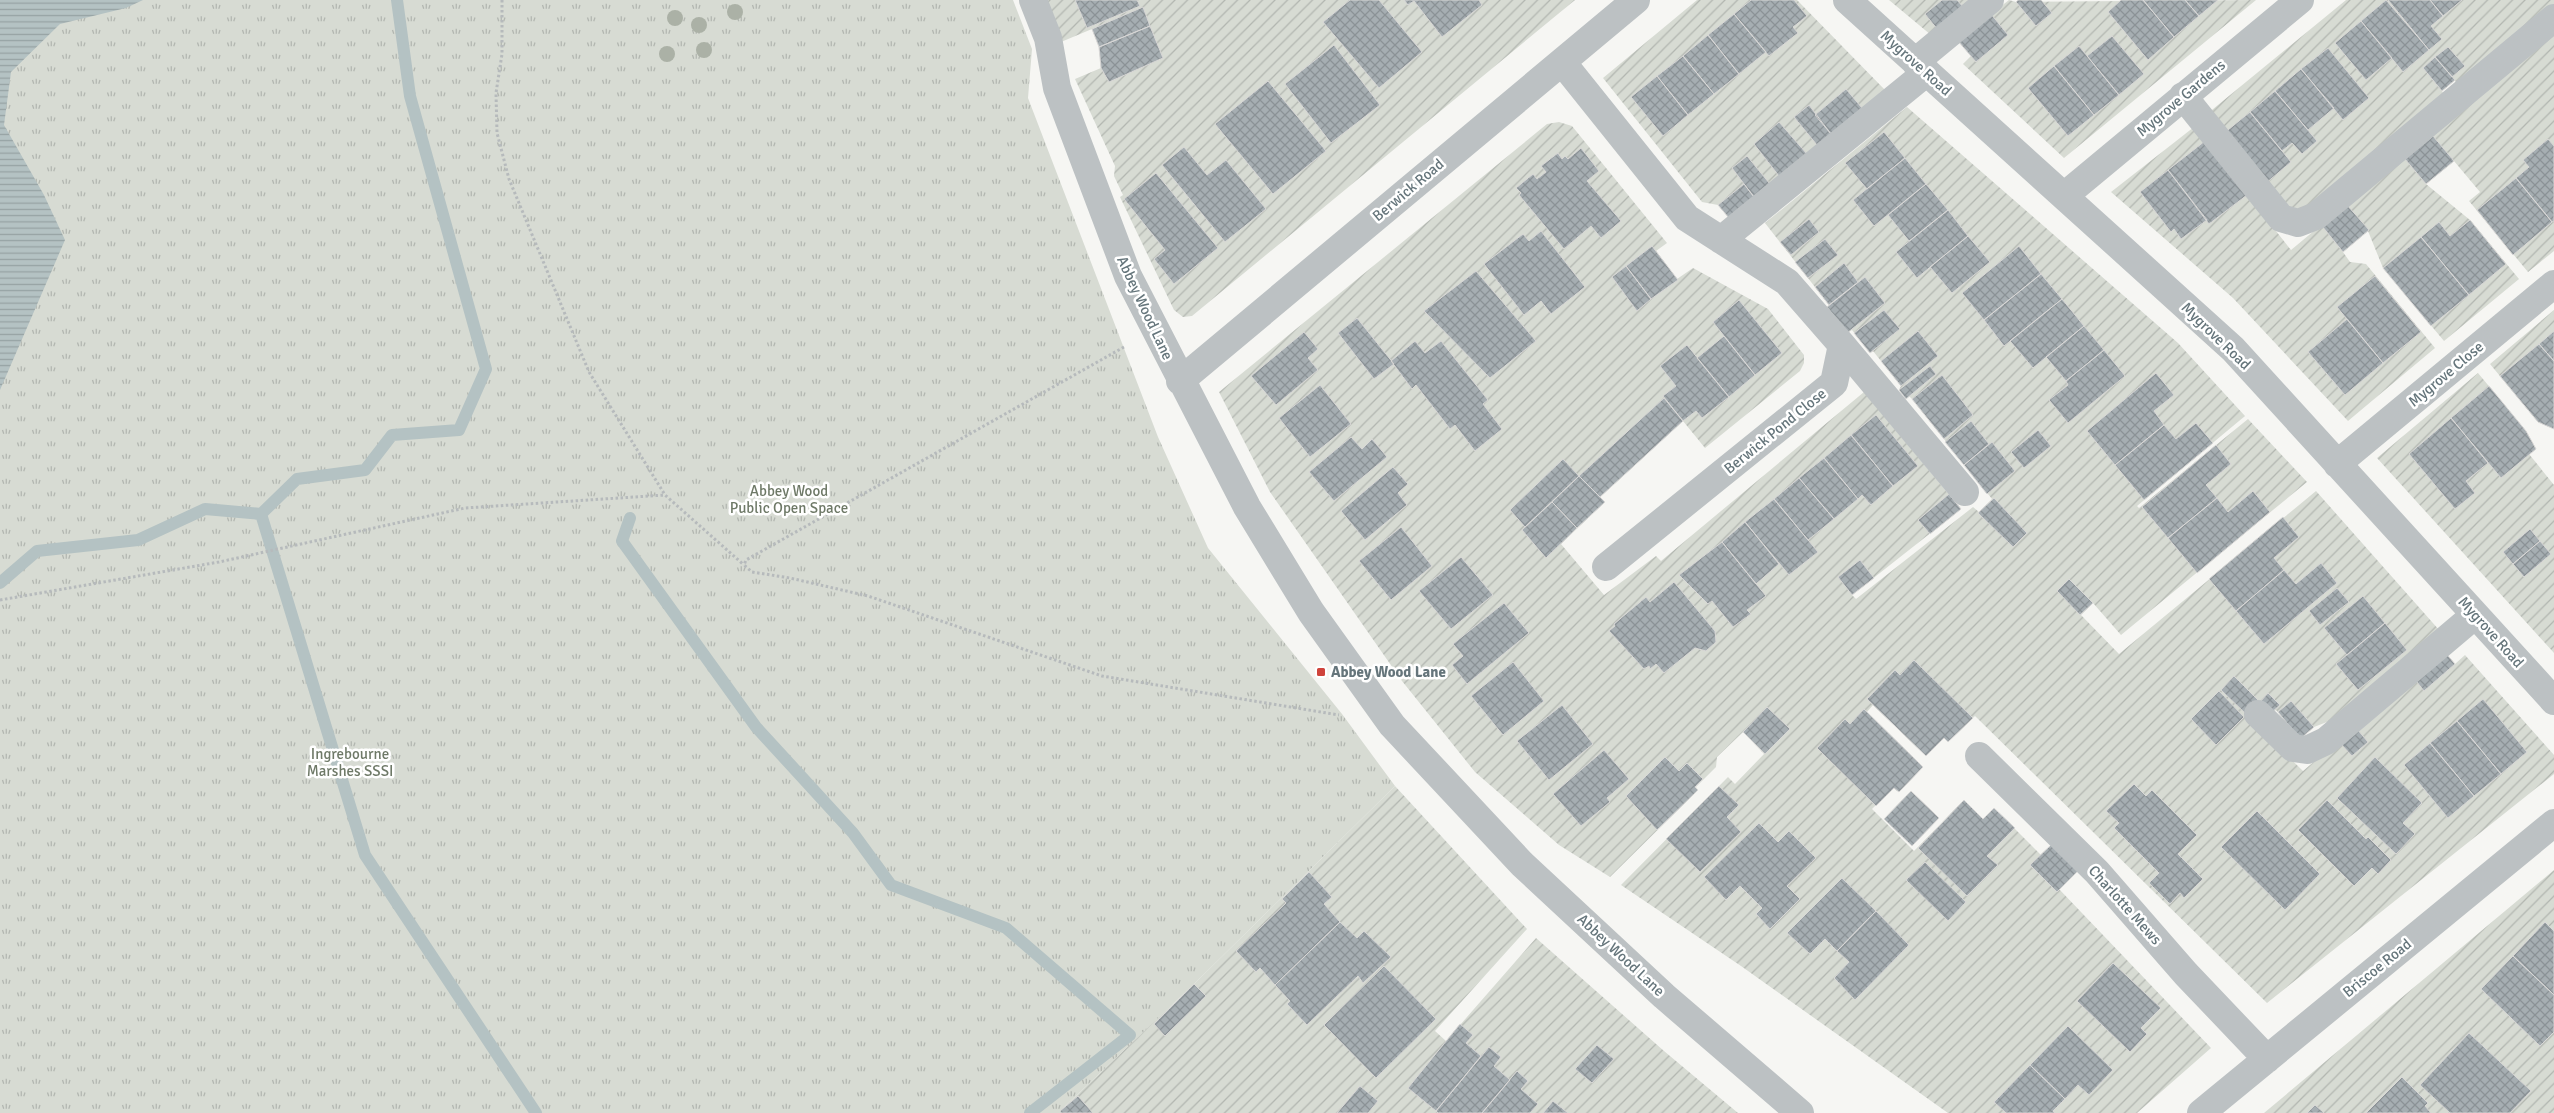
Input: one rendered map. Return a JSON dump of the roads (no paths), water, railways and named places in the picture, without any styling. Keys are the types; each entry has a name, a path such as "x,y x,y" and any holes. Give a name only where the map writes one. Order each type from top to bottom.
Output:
{"street":[{"name":"Abbey Wood Lane","path":"1033,0 1048,38 1057,88 1128,276 1180,381 1247,507 1311,612 1392,725 1522,864 1664,996 1800,1113"},
{"name":"Berwick Road","path":"1180,381 1636,0"},
{"name":"Mygrove Road","path":"1847,0 2233,349 2554,701"},
{"path":"1721,240 1921,67 1990,0"},
{"name":"Mygrove Gardens","path":"2064,196 2300,0"},
{"path":"2183,96 2281,218 2298,223 2316,216 2554,18"},
{"path":"1562,62 1687,218 1787,282 1966,492"},
{"name":"Mygrove Close","path":"2337,464 2554,284"},
{"name":"Berwick Pond Close","path":"1606,567 1834,383 1842,345"},
{"path":"2258,714 2293,748 2307,750 2326,741 2475,615"},
{"name":"Charlotte Mews","path":"1979,756 2097,872 2186,974 2266,1059"},
{"name":"Briscoe Road","path":"2203,1112 2554,823"}],"waterway":[{"path":"0,583 37,551 138,540 205,509 261,514 297,479 365,470 392,435 459,430 486,369 410,96 397,0"},
{"path":"261,514 365,855 536,1113"},
{"path":"630,518 622,541 756,727 853,833 891,885 1006,928 1130,1035 1030,1113"}],"place":[{"name":"Abbey Wood Lane","path":"1321,672"}],"park label":[{"name":"Abbey Wood Public Open Space","path":"789,500"},
{"name":"Ingrebourne Marshes SSSI","path":"350,762"}]}
